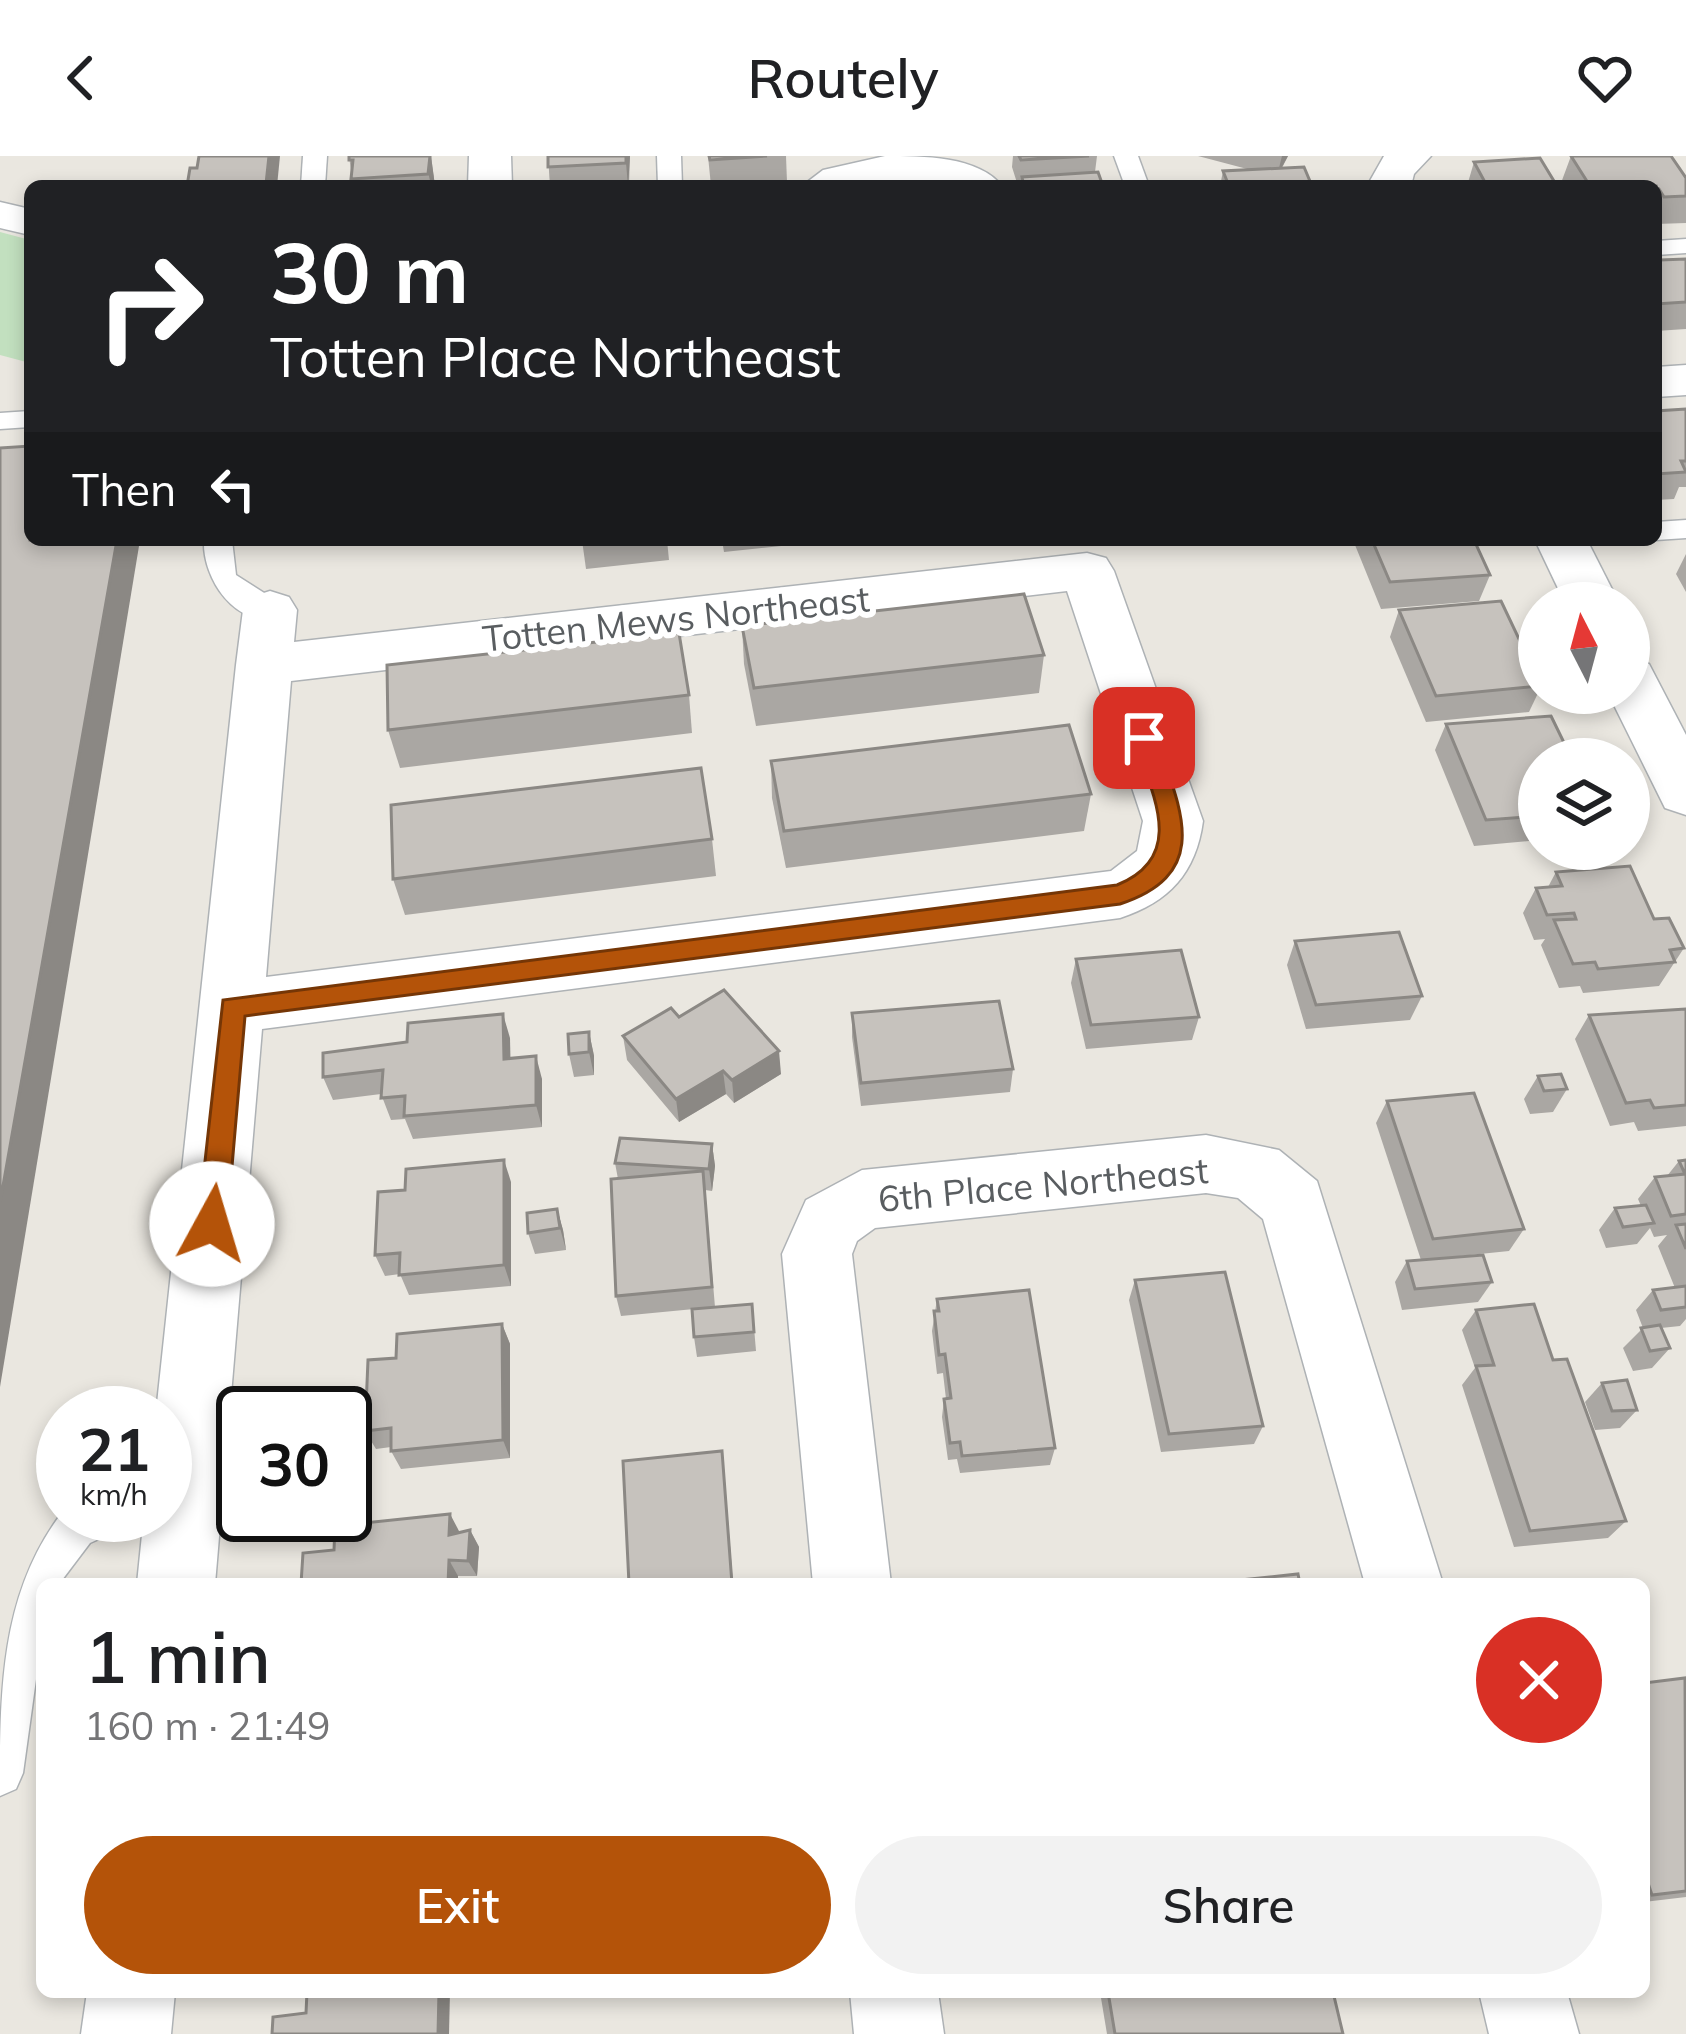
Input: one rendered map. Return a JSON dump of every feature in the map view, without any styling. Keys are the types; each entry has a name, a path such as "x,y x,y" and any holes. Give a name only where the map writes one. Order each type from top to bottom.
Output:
{"street":[{"path":"834,180 846,173 926,168 956,171 970,180"},
{"path":"1564,546 1582,582"},
{"name":"Totten Mews Northeast","path":"233,1007 1120,894 1144,884 1169,856 1173,821 1088,572 267,638"},
{"path":"189,1386 233,1007 267,638"},
{"path":"1654,699 1686,793"},
{"name":"6th Place Northeast","path":"851,1578 817,1254 830,1220 862,1200 1205,1164 1255,1172 1293,1202 1402,1578"},
{"path":"176,1542 176,1578"},
{"path":"126,2034 130,1998"},
{"path":"895,1998 899,2034"},
{"path":"1525,1998 1534,2034"}],"lane":[{"path":"218,546 220,580 267,638"},
{"path":"39,1578 50,1552 63,1542"},
{"path":"0,1773 26,1610 36,1586"}],"green space":[{"path":"0,232 24,238 24,361 0,355"}],"building":[{"path":"199,156 269,156 266,180 188,180 190,168 197,168"},
{"path":"349,156 430,156 428,174 351,179 353,160"},
{"path":"548,156 626,156 626,163 548,167"},
{"path":"709,156 767,156 710,160"},
{"path":"1019,156 1089,156 1021,160"},
{"path":"1571,156 1671,156 1686,178 1686,196 1664,197 1662,180 1586,180"},
{"path":"1540,158 1553,180 1484,180 1474,162"},
{"path":"1304,167 1309,180 1227,180 1223,171"},
{"path":"1098,172 1101,180 1023,180"},
{"path":"1686,259 1686,302 1662,304 1662,260"},
{"path":"1686,409 1686,461 1681,461 1686,472 1662,474 1662,411"},
{"path":"24,446 24,546 116,546 0,1203 0,448"},
{"path":"1375,546 1477,546 1490,575 1390,582"},
{"path":"1024,594 1044,655 754,688 742,626"},
{"path":"1501,601 1518,637 1518,688 1436,696 1399,610"},
{"path":"679,633 689,695 388,730 387,665"},
{"path":"1551,716 1562,738 1518,738 1518,818 1486,820 1446,724"},
{"path":"1069,725 1091,794 784,831 771,761"},
{"path":"701,768 712,839 393,879 391,805"},
{"path":"1632,870 1654,919 1669,918 1684,948 1670,950 1675,962 1598,969 1595,962 1573,964 1554,920 1576,919 1574,913 1547,915 1536,888 1562,886 1556,872"},
{"path":"1399,932 1422,996 1316,1005 1295,941"},
{"path":"1181,950 1199,1017 1091,1025 1076,959"},
{"path":"724,990 779,1051 732,1080 723,1071 676,1099 623,1036 671,1008 679,1017"},
{"path":"999,1001 1013,1069 861,1083 852,1013"},
{"path":"1686,1009 1686,1105 1654,1108 1650,1100 1626,1103 1589,1015"},
{"path":"503,1014 504,1059 536,1056 536,1105 404,1116 405,1096 381,1098 383,1070 323,1077 323,1053 407,1042 408,1023"},
{"path":"589,1032 589,1052 569,1054 568,1034"},
{"path":"1561,1074 1567,1089 1544,1091 1538,1076"},
{"path":"1474,1093 1524,1229 1433,1239 1387,1101"},
{"path":"620,1138 712,1144 709,1169 615,1163"},
{"path":"504,1160 504,1265 399,1275 400,1253 375,1255 378,1192 405,1190 406,1169"},
{"path":"1686,1160 1686,1214 1671,1216 1655,1177 1685,1174 1679,1161"},
{"path":"703,1171 712,1287 616,1296 611,1179"},
{"path":"1646,1205 1654,1223 1623,1227 1615,1208"},
{"path":"557,1209 560,1228 528,1233 527,1213"},
{"path":"1686,1224 1686,1249 1676,1225"},
{"path":"1483,1255 1492,1282 1415,1289 1407,1261"},
{"path":"1225,1272 1263,1426 1169,1434 1135,1280"},
{"path":"1686,1286 1686,1307 1661,1310 1653,1290"},
{"path":"1029,1290 1055,1448 962,1456 960,1442 950,1443 944,1399 951,1398 945,1354 939,1355 937,1299"},
{"path":"752,1304 754,1332 694,1337 692,1309"},
{"path":"1534,1304 1553,1360 1567,1359 1626,1521 1530,1531 1476,1366 1494,1365 1476,1310"},
{"path":"502,1324 503,1440 391,1451 391,1428 372,1430 368,1360 396,1358 397,1334"},
{"path":"1660,1325 1670,1348 1650,1351 1641,1328"},
{"path":"1627,1380 1637,1410 1612,1411 1602,1383"},
{"path":"722,1451 732,1578 629,1578 623,1461"},
{"path":"450,1514 449,1535 470,1530 468,1561 449,1560 448,1578 301,1578 303,1553 334,1550 334,1542 372,1542 372,1522"},
{"path":"1685,1678 1686,1891 1652,1895 1650,1889 1650,1682"},
{"path":"307,1998 439,1998 438,2034 272,2034 273,2017 306,2013"},
{"path":"1109,1998 1334,1998 1343,2034 1115,2034"}],"route":[{"path":"212,1224 233,1007 1120,894 1144,884 1169,856 1173,821 1144,738"}]}
